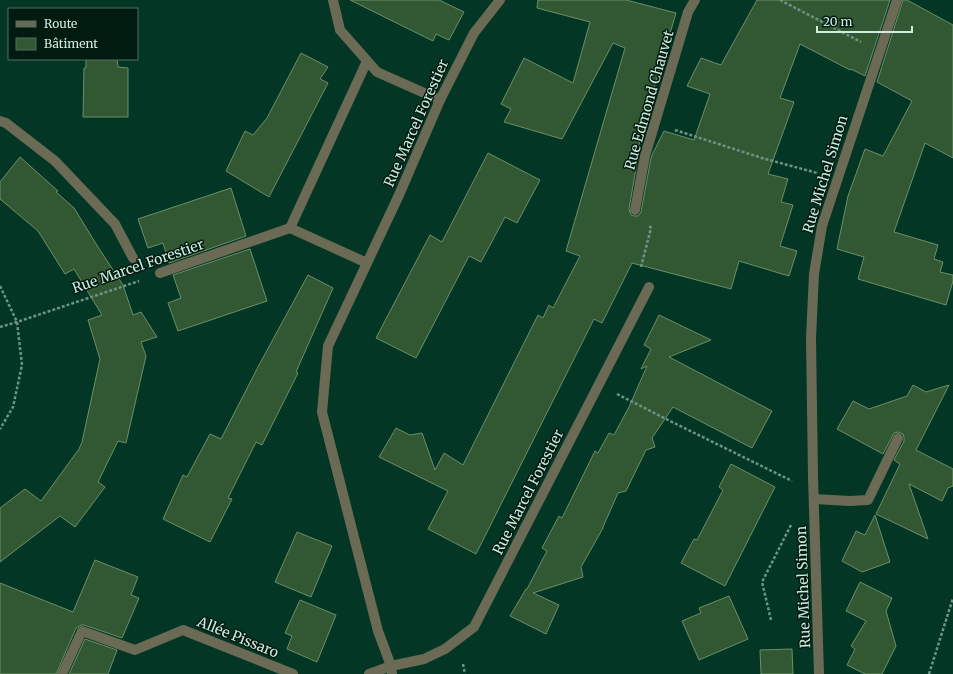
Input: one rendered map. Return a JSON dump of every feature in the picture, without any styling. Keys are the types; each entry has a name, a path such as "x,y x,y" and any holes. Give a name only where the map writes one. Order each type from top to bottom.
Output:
{"street":[{"path":"333,0 340,30 377,72 440,100"},
{"name":"Rue Marcel Forestier","path":"500,0 474,33 440,100 399,195 328,346 322,412 378,631 392,670 424,659 445,649 474,628 649,287"},
{"name":"Rue Edmond Chauvet","path":"635,210 645,156 688,12 695,0"},
{"name":"Rue Michel Simon","path":"820,674 813,477 811,338 814,274 822,226 897,0"},
{"path":"367,61 290,228 367,264"},
{"path":"0,121 6,123 55,161 115,224 133,258"},
{"name":"Rue Marcel Forestier","path":"160,273 290,228"},
{"path":"814,499 850,501 868,500 898,438"},
{"name":"Allée Pissaro","path":"62,674 82,631 135,650 183,630 292,674"},
{"path":"369,674 392,670"}],"path":[{"path":"780,0 879,52"},
{"path":"655,124 762,158 837,179"},
{"path":"649,287 638,277 651,228"},
{"name":"Rue Marcel Forestier","path":"0,327 160,273"},
{"path":"0,286 18,322 22,365 13,407 0,429"},
{"path":"598,385 794,482 813,477"},
{"name":"Rue Michel Simon","path":"771,620 762,582 793,522"},
{"path":"929,674 953,598"}],"building":[{"path":"350,0 439,0 464,12 449,40 436,34 433,41"},
{"path":"538,0 626,0 676,13 643,126 636,156 638,157 629,209 631,215 638,216 641,212 651,158 664,131 694,140 710,94 687,86 701,58 721,65 757,0 890,0 865,76 851,69 850,70 800,44 780,98 794,102 768,174 788,179 781,202 793,205 780,246 797,251 789,276 739,261 731,289 632,263 602,323 594,319 476,554 428,529 448,491 379,457 396,428 410,435 422,433 435,470 444,453 463,465 538,315 543,318 549,305 553,308 580,256 566,251 625,48 613,43 562,139 504,122 511,109 501,104 524,58 573,83 590,22 537,8"},
{"path":"903,0 907,0 953,25 953,158 925,143 894,232 938,245 934,259 943,262 940,272 953,275 953,281 946,305 858,279 864,257 837,249 848,196 865,149 883,156 912,101 877,82"},
{"path":"301,53 328,67 320,79 328,83 269,197 226,171 245,131 253,135 267,118"},
{"path":"86,60 117,60 118,67 128,68 128,117 83,117 84,68 86,68"},
{"path":"488,153 540,180 517,223 505,217 481,262 469,256 416,358 376,338 430,235 442,242"},
{"path":"20,157 58,191 56,192 74,208 123,285 133,315 141,312 157,337 141,342 146,356 126,443 118,441 98,482 105,487 75,527 60,516 0,562 0,508 25,489 41,501 79,449 82,442 100,359 88,320 102,315 74,269 65,274 38,231 0,199 0,182"},
{"path":"231,188 246,236 169,263 163,243 148,248 138,219"},
{"path":"250,249 267,301 178,331 168,303 181,298 173,275"},
{"path":"308,275 333,288 296,372 298,373 262,445 256,442 228,498 232,499 210,542 163,519 183,475 187,477 210,434 221,439"},
{"path":"659,315 711,340 669,357 772,411 752,448 673,407 652,438 655,447 646,450 626,491 618,493 603,528 581,567 583,577 533,593 559,605 546,634 510,616 527,589 547,551 542,548 559,516 562,518 595,451 598,453 609,433 614,435 629,407 647,366 641,369 651,349 644,345"},
{"path":"913,385 926,392 949,385 916,450 953,469 953,486 948,488 942,501 909,484 928,539 876,514 900,464 894,460 904,441 903,434 898,432 894,433 883,454 837,429 853,401 869,409 907,396"},
{"path":"731,464 775,487 725,586 681,563 694,539 697,540 723,490 719,487"},
{"path":"875,515 890,562 862,572 842,561 856,531 865,535"},
{"path":"297,532 332,546 311,597 275,582"},
{"path":"95,560 138,577 131,595 139,598 122,638 81,625 76,628 56,674 0,674 0,583 73,612"},
{"path":"860,582 892,598 886,611 896,646 882,674 865,674 847,665 855,649 851,646 866,621 846,611"},
{"path":"729,596 748,639 699,660 682,621 701,613 699,608"},
{"path":"300,600 336,615 317,662 287,649 292,636 285,633"},
{"path":"85,639 117,650 108,674 69,674"},
{"path":"792,649 793,674 761,674 760,650"}]}
